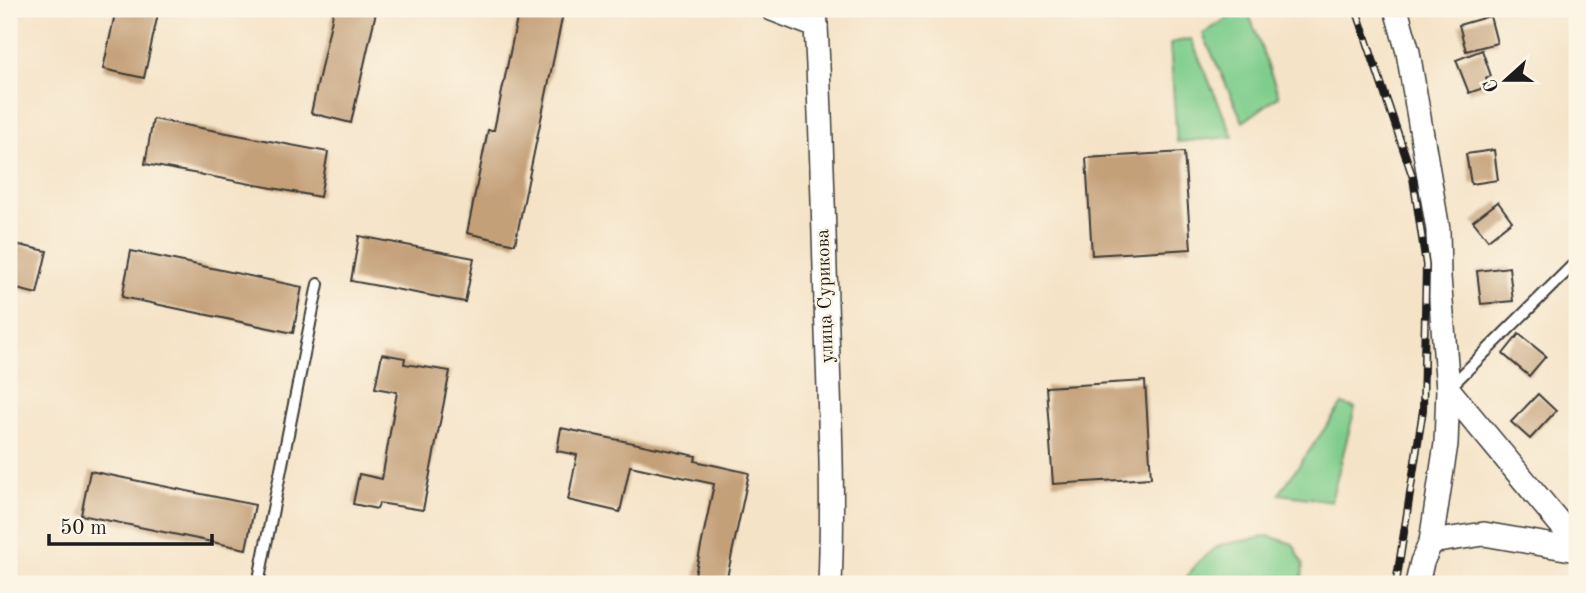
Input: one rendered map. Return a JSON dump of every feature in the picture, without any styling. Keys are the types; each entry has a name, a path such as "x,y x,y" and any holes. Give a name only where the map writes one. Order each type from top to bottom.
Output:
{"street":[{"path":"772,9 816,17"},
{"path":"1396,9 1408,52 1438,230 1448,389 1446,444 1431,542 1416,584"},
{"name":"улица Сурикова","path":"816,17 832,511 830,584"},
{"path":"1448,389 1577,544"},
{"path":"1431,542 1484,534 1577,550"}],"lane":[{"path":"1448,389 1577,261"},
{"path":"258,584 318,284"}],"green space":[{"path":"1241,9 1247,9 1279,96 1243,122 1203,34"},
{"path":"1191,39 1233,137 1177,142 1170,43"},
{"path":"1342,404 1355,408 1331,501 1279,494"},
{"path":"1269,536 1293,544 1303,564 1302,584 1182,584 1197,563 1220,545"}],"building":[{"path":"116,9 159,9 144,78 103,69"},
{"path":"334,9 376,12 351,123 311,113"},
{"path":"519,9 564,9 515,244 467,233 488,130 494,130"},
{"path":"1490,16 1497,43 1466,51 1459,25"},
{"path":"1482,50 1491,76 1486,78 1489,86 1469,93 1456,60"},
{"path":"153,119 328,152 320,197 145,164"},
{"path":"1494,150 1498,180 1471,184 1466,154"},
{"path":"1184,152 1191,249 1092,255 1086,158"},
{"path":"1498,202 1512,221 1488,240 1473,221"},
{"path":"359,236 474,258 465,302 351,281"},
{"path":"9,243 47,251 37,294 9,287"},
{"path":"131,251 302,287 293,333 122,297"},
{"path":"1509,267 1513,301 1481,304 1477,271"},
{"path":"1519,334 1546,356 1529,376 1503,354"},
{"path":"382,354 405,358 404,364 450,371 423,510 379,503 377,509 353,504 359,474 382,479 397,392 375,388"},
{"path":"1145,381 1151,478 1053,484 1046,387"},
{"path":"1538,394 1556,411 1530,439 1511,422"},
{"path":"561,428 696,456 695,461 749,473 726,582 695,575 714,484 630,466 620,512 568,500 577,455 557,451"},
{"path":"90,471 255,505 246,549 81,515"}],"railway":[{"path":"1356,9 1413,178 1426,265 1423,410 1396,584"}]}
